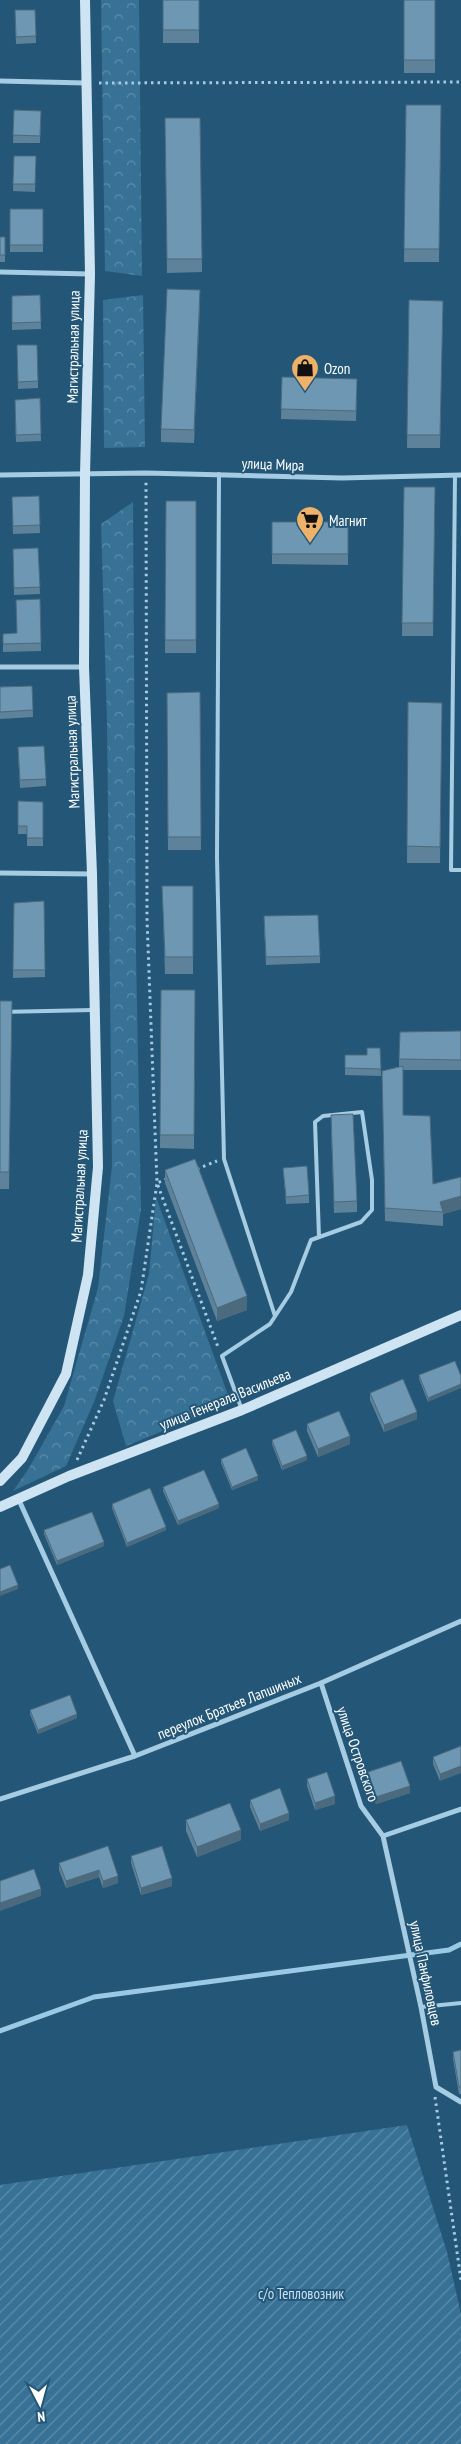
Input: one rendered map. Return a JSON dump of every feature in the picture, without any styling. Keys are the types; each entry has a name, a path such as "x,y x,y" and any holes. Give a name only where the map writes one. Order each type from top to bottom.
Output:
{"main road":[{"name":"Магистральная улица","path":"0,1481 22,1458 66,1374 88,1275 98,1168 92,874 84,667 85,474 90,274 85,0"},
{"name":"улица Генерала Васильева","path":"0,1507 69,1476 242,1410 461,1315"}],"street":[{"path":"0,81 86,83"},
{"path":"0,272 90,274"},
{"name":"улица Мира","path":"0,475 146,473 342,478 458,475"},
{"path":"0,667 84,667"},
{"path":"0,872 92,874"},
{"path":"18,1498 135,1756"},
{"name":"переулок Братьев Лапшиных","path":"0,1799 135,1756 321,1683 461,1621"},
{"name":"улица Островского","path":"321,1683 361,1806 383,1836"},
{"path":"383,1836 461,1809"},
{"name":"улица Панфиловцев","path":"383,1836 421,2007 436,2087 461,2102"}],"lane":[{"path":"219,474 217,858 224,1159 276,1316"},
{"path":"458,475 451,870 461,870"},
{"path":"0,1012 95,1010"},
{"path":"242,1410 222,1356 270,1324 291,1292 311,1240 361,1222 372,1210 372,1180 362,1112 323,1116 315,1122 319,1237"},
{"path":"421,2007 461,2003"}],"path":[{"path":"86,83 461,82"},
{"path":"69,1476 104,1400 141,1291 157,1183 147,919 146,473"},
{"path":"190,1171 224,1159"},
{"path":"157,1183 174,1177"},
{"path":"157,1183 222,1356"},
{"path":"434,2088 461,2280"}],"green space":[{"path":"101,0 139,0 142,276 105,271"},
{"path":"143,295 145,447 104,448 103,300"},
{"path":"133,502 136,953 141,1209 124,1316 94,1402 66,1466 13,1491 29,1468 64,1406 98,1288 112,1166 107,722 101,524"},
{"path":"156,1197 231,1403 126,1446 113,1401 149,1274"},
{"name":"с/о Тепловозник","path":"407,2125 447,2252 461,2314 461,2444 0,2444 0,2185"}],"building":[{"path":"163,0 199,0 199,30 163,30"},
{"path":"404,0 435,0 435,60 404,60"},
{"path":"15,10 35,10 36,36 16,37"},
{"path":"406,105 441,105 439,249 404,249"},
{"path":"14,110 41,111 40,136 13,135"},
{"path":"165,118 200,118 202,259 167,259"},
{"path":"14,156 36,156 35,184 13,184"},
{"path":"10,209 43,209 43,245 10,245"},
{"path":"0,237 5,237 5,255 0,255"},
{"path":"167,289 200,290 194,430 161,429"},
{"path":"40,295 41,322 12,323 12,296"},
{"path":"409,300 443,301 440,435 407,435"},
{"path":"17,345 37,345 38,381 18,382"},
{"path":"282,377 357,379 356,411 281,409"},
{"path":"40,398 41,434 16,435 15,400"},
{"path":"404,487 435,487 433,623 402,623"},
{"path":"39,496 40,525 13,526 12,497"},
{"path":"166,501 196,501 196,640 165,640"},
{"path":"272,522 348,522 348,554 272,554"},
{"path":"38,548 40,587 14,588 13,549"},
{"path":"40,599 41,643 3,644 3,634 17,633 16,600"},
{"path":"32,686 33,710 0,712 0,687"},
{"path":"200,692 201,837 168,837 167,693"},
{"path":"408,702 442,703 440,847 407,846"},
{"path":"44,746 46,779 20,780 18,747"},
{"path":"18,801 43,802 43,838 27,838 27,826 18,826"},
{"path":"162,886 193,886 193,957 165,957"},
{"path":"44,901 45,970 13,970 14,903"},
{"path":"318,915 320,956 266,957 264,916"},
{"path":"161,990 195,990 194,1135 160,1135"},
{"path":"0,1001 12,1001 9,1172 0,1172"},
{"path":"461,1031 461,1060 399,1059 400,1032"},
{"path":"367,1048 380,1048 381,1069 345,1068 345,1055 367,1055"},
{"path":"403,1066 403,1115 430,1116 433,1184 461,1177 461,1196 440,1202 443,1212 385,1208 382,1071"},
{"path":"353,1114 357,1201 334,1202 331,1115"},
{"path":"195,1159 247,1296 217,1308 165,1170"},
{"path":"307,1166 309,1195 286,1197 283,1168"},
{"path":"455,1361 461,1376 461,1384 428,1398 419,1375"},
{"path":"403,1379 417,1412 384,1425 370,1393"},
{"path":"339,1411 350,1436 318,1449 307,1424"},
{"path":"296,1430 307,1456 282,1466 272,1440"},
{"path":"246,1448 258,1476 232,1487 221,1459"},
{"path":"204,1470 219,1504 178,1521 163,1487"},
{"path":"150,1488 166,1527 127,1543 112,1504"},
{"path":"92,1512 104,1542 57,1561 44,1530"},
{"path":"10,1565 18,1585 0,1592 0,1569"},
{"path":"70,1695 77,1714 38,1730 30,1710"},
{"path":"461,1746 461,1766 440,1774 433,1757"},
{"path":"401,1761 410,1786 376,1797 368,1772"},
{"path":"327,1772 335,1796 315,1803 307,1779"},
{"path":"280,1788 289,1813 260,1824 250,1800"},
{"path":"230,1803 241,1830 197,1847 186,1820"},
{"path":"108,1846 118,1876 103,1881 99,1870 66,1881 59,1863"},
{"path":"162,1846 172,1878 141,1888 131,1856"},
{"path":"34,1869 41,1889 0,1903 0,1881"},
{"path":"461,2050 461,2087 459,2087 453,2052"}],"waterway":[{"path":"0,2031 94,1997 449,1950 461,1944"}],"place":[{"name":"Ozon","path":"305,392"},
{"name":"Магнит","path":"310,544"}]}
